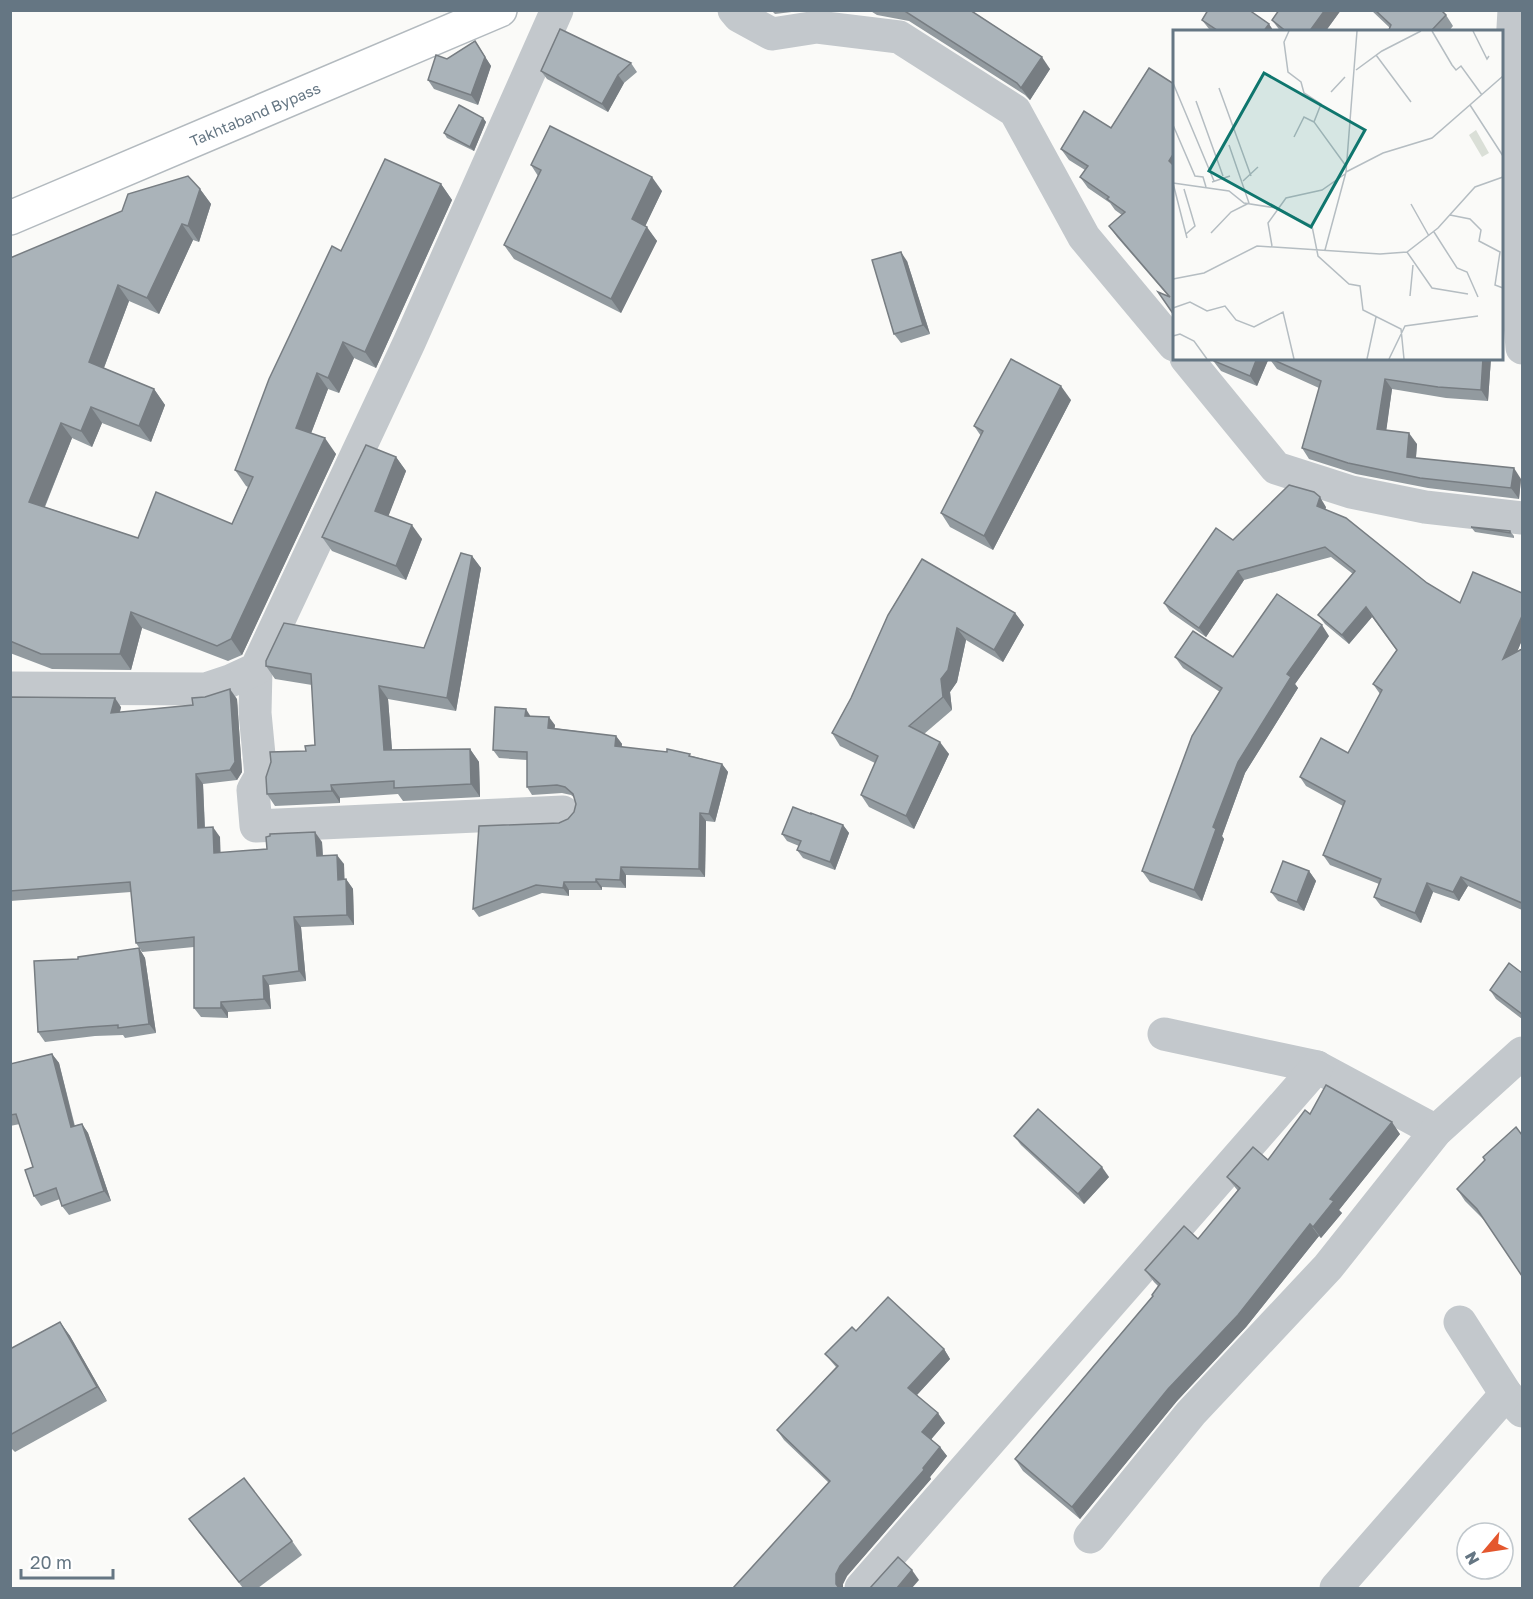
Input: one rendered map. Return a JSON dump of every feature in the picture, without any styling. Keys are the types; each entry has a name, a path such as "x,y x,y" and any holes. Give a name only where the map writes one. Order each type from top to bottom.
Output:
{"main road":[{"name":"Takhtaband Bypass","path":"10,218 500,10"}],"street":[{"path":"557,10 409,343 256,669 255,713 261,776 253,790 256,826 563,812"},
{"path":"734,10 739,16 772,34 817,27 899,37 1015,111 1084,237 1173,344"},
{"path":"1514,10 1506,152 1522,348"},
{"path":"1188,360 1276,468 1351,492 1425,507 1522,518"},
{"path":"10,688 206,689 256,669"},
{"path":"1164,1034 1317,1067 1436,1131"},
{"path":"1090,1537 1191,1413 1328,1266 1436,1131 1522,1053"},
{"path":"861,1588 1317,1067"},
{"path":"1336,1588 1514,1402 1460,1322"}],"building":[{"path":"903,10 970,10 1042,57 1021,88 1017,83"},
{"path":"1208,10 1249,10 1269,24 1264,30 1217,30 1202,20"},
{"path":"1279,10 1325,10 1310,30 1284,30 1272,20"},
{"path":"1375,10 1441,10 1446,15 1432,30 1389,30 1391,25"},
{"path":"560,29 631,63 618,75 602,104 541,71"},
{"path":"475,41 485,57 471,95 428,80 436,55 447,59"},
{"path":"1149,68 1173,83 1173,155 1169,161 1173,165 1173,314 1158,292 1170,297 1109,226 1125,212 1107,199 1109,197 1080,177 1088,166 1061,149 1084,111 1111,128"},
{"path":"459,105 483,118 470,147 444,133"},
{"path":"550,126 652,177 632,219 647,227 611,299 504,245 541,170 531,165"},
{"path":"385,159 441,184 365,352 343,342 328,378 317,373 296,428 325,438 231,639 217,646 131,612 120,654 41,654 10,641 10,258 122,211 128,194 188,176 200,189 188,226 182,224 147,298 118,285 89,362 154,389 139,426 91,407 81,431 61,423 29,502 138,538 156,492 232,524 253,477 235,470 269,379 332,246 341,251"},
{"path":"901,252 923,325 894,334 872,260"},
{"path":"1011,359 1061,386 984,536 941,513 983,431 974,426"},
{"path":"1213,360 1256,360 1250,376"},
{"path":"1274,360 1483,360 1481,390 1438,387 1385,379 1377,429 1409,433 1407,457 1514,468 1511,488 1420,478 1348,463 1302,448 1321,381"},
{"path":"366,445 396,457 375,511 412,525 396,566 322,537"},
{"path":"1289,485 1314,492 1320,497 1317,506 1346,518 1427,583 1460,603 1473,572 1522,593 1522,616 1503,659 1522,649 1522,903 1461,877 1453,892 1427,883 1415,913 1374,897 1381,879 1323,855 1345,801 1300,777 1321,738 1348,753 1382,690 1373,684 1397,650 1366,607 1342,635 1318,615 1355,571 1325,547 1238,571 1199,628 1164,603 1216,528 1233,540"},
{"path":"1471,527 1510,531 1510,533"},
{"path":"461,553 472,556 447,698 379,686 384,750 470,749 471,784 394,788 394,781 331,785 332,791 267,794 266,777 271,762 270,752 306,751 305,746 315,745 311,674 266,666 266,661 284,623 424,648"},
{"path":"922,559 1015,613 994,650 957,628 948,670 941,679 943,697 909,726 940,742 906,816 861,795 878,756 832,733 851,698 888,615"},
{"path":"1277,594 1322,625 1287,674 1291,677 1238,762 1213,827 1216,829 1194,890 1142,871 1192,736 1222,688 1175,657 1193,631 1233,657"},
{"path":"230,689 235,762 230,770 196,774 198,828 213,827 214,853 267,849 266,837 270,834 315,832 317,856 337,855 338,880 346,879 347,915 294,917 299,971 263,976 264,999 221,1002 221,1008 194,1008 194,937 136,943 130,882 10,891 10,697 115,698 111,713 193,705 192,698 205,697"},
{"path":"495,707 526,709 525,716 549,717 548,728 616,736 615,746 667,752 667,749 722,764 709,814 700,813 699,869 621,867 620,880 596,879 596,882 564,882 563,888 536,885 473,909 479,826 559,823 568,819 574,812 576,804 573,794 565,787 557,785 527,787 527,752 493,750"},
{"path":"793,807 843,825 830,862 797,850 801,841 782,834"},
{"path":"1283,861 1309,871 1297,902 1271,892"},
{"path":"139,948 149,1024 38,1032 34,961 78,959 78,957"},
{"path":"1509,963 1522,973 1522,1014 1490,990"},
{"path":"52,1054 71,1127 82,1124 104,1191 62,1206 56,1188 34,1196 25,1170 33,1167 16,1114 10,1115 10,1064"},
{"path":"1326,1085 1392,1122 1330,1199 1334,1201 1313,1227 1310,1224 1238,1315 1168,1389 1072,1507 1015,1459 1153,1296 1160,1284 1145,1270 1184,1226 1198,1239 1240,1188 1227,1177 1253,1147 1268,1160 1305,1110 1310,1114"},
{"path":"1038,1109 1102,1167 1078,1194 1014,1136"},
{"path":"1516,1127 1522,1135 1522,1276 1477,1209 1457,1189 1485,1160 1483,1157"},
{"path":"888,1297 944,1349 908,1388 938,1413 922,1432 940,1447 923,1468 924,1470 840,1566 836,1574 836,1584 839,1588 733,1588 830,1481 777,1430 838,1366 825,1354 852,1327 856,1331"},
{"path":"60,1322 97,1387 10,1435 10,1349"},
{"path":"244,1478 292,1541 239,1582 189,1519"},
{"path":"898,1557 912,1570 897,1588 870,1588"}]}
